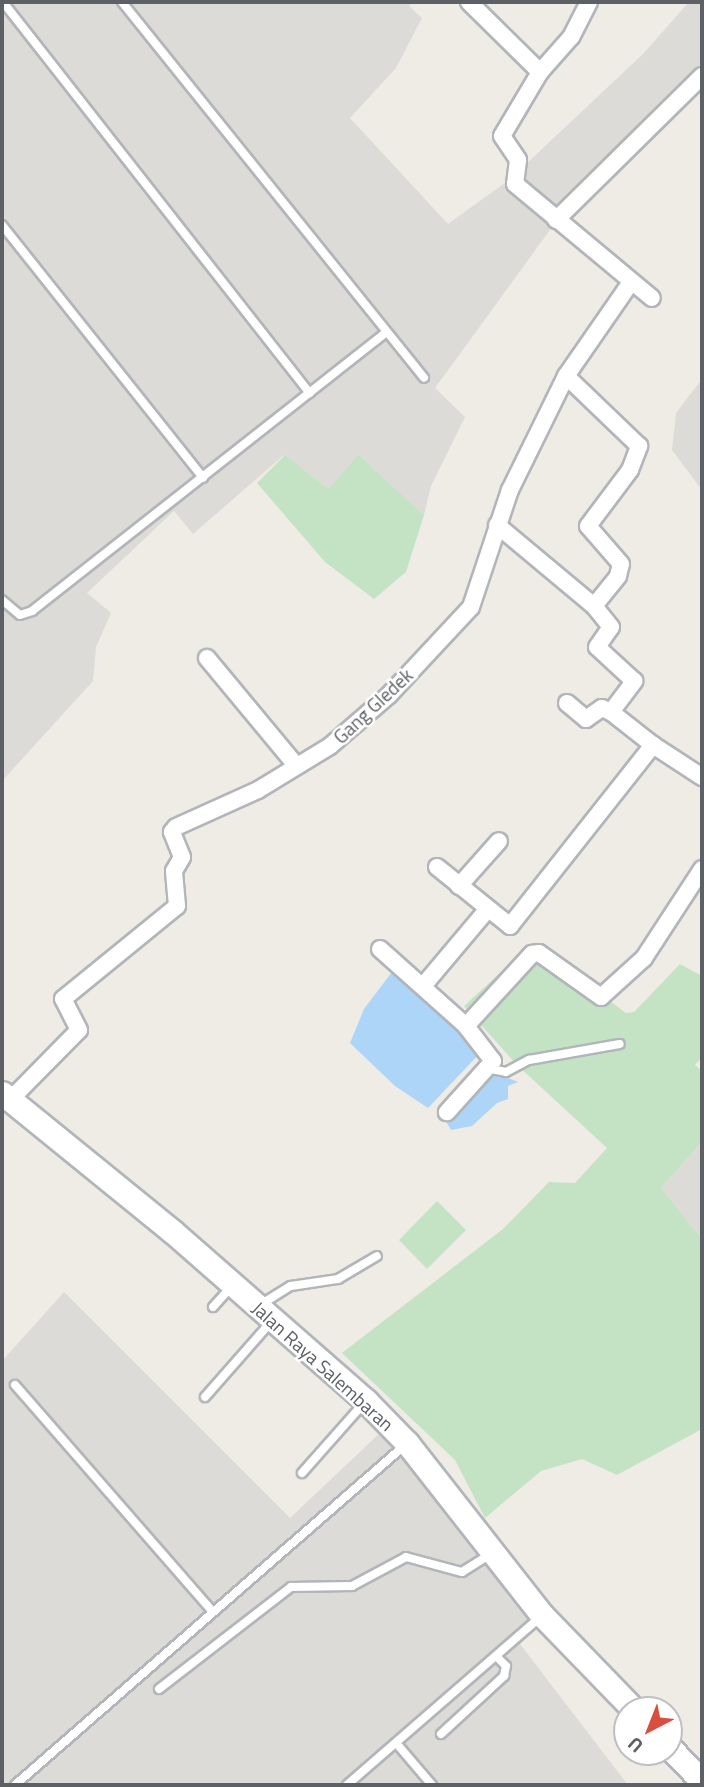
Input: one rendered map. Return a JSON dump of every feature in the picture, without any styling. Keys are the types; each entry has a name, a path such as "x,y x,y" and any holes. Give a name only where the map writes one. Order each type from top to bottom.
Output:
{"main road":[{"name":"Jalan Raya Salembaran","path":"6,1097 233,1285 366,1401 407,1443 542,1615 620,1696"},
{"path":"683,1760 701,1777"}],"street":[{"path":"469,2 540,72"},
{"path":"589,2 571,37 540,72 502,136 518,160 515,184 652,298"},
{"path":"556,220 702,76"},
{"name":"Gang Gledek","path":"6,1097 79,1030 63,999 177,906 174,871 182,857 174,828 258,790 345,734 458,624 471,607 497,525 566,376 631,282"},
{"path":"566,376 639,446 630,470 589,522 592,532 621,564 618,576 594,606"},
{"path":"497,525 594,606 611,625 597,648 634,681 611,712"},
{"path":"207,658 295,764"},
{"path":"567,703 586,719 602,708 611,712 653,745 702,776"},
{"path":"437,867 510,926 653,745"},
{"path":"459,886 499,841"},
{"path":"466,1026 532,954 538,953 601,997 644,958 702,869"},
{"path":"423,986 487,910"},
{"path":"380,949 466,1026 490,1055 491,1069 447,1112"}],"lane":[{"path":"3,2 310,393"},
{"path":"122,2 385,333 424,378"},
{"path":"2,225 203,478"},
{"path":"2,600 20,615 32,611 385,333"},
{"path":"491,1069 506,1072 529,1060 620,1044"},
{"path":"205,1397 265,1313 271,1294 338,1279 377,1255"},
{"path":"213,1307 233,1285"},
{"path":"15,1385 213,1612"},
{"path":"302,1473 366,1401"},
{"path":"15,1785 407,1443"},
{"path":"159,1689 291,1587 352,1586 406,1558 462,1572 492,1554"},
{"path":"347,1785 498,1658 542,1615"},
{"path":"441,1734 504,1676 506,1666 498,1658"},
{"path":"397,1744 432,1785"}],"shaded area":[{"path":"2,2 412,2 409,6 422,18 396,68 350,118 448,224 509,180 643,54 689,2 702,2 702,82 563,212 435,388 465,417 431,486 424,515 358,454 328,489 284,455 193,534 174,511 87,593 111,613 96,647 93,681 2,781"},
{"path":"702,379 702,490 672,450 676,413"},
{"path":"702,1142 702,1239 661,1188"},
{"path":"64,1292 290,1518 382,1431 539,1623 520,1644 628,1785 2,1785 2,1361"}],"green space":[{"path":"358,454 424,515 406,572 374,599 325,562 257,483 285,455 328,489"},
{"path":"536,947 626,1013 634,1012 680,964 702,976 702,1057 695,1065 702,1071 702,1142 661,1188 702,1239 702,1429 617,1475 582,1459 541,1471 485,1518 455,1460 342,1353 503,1229 549,1182 575,1183 607,1148 517,1065 464,1006 525,950"},
{"path":"437,1201 466,1230 427,1269 399,1240"}],"water":[{"path":"400,968 426,990 480,1053 428,1108 395,1086 350,1043 364,1009 392,972"},
{"path":"491,1071 518,1082 508,1086 508,1099 497,1103 472,1126 451,1130 444,1118"}]}
